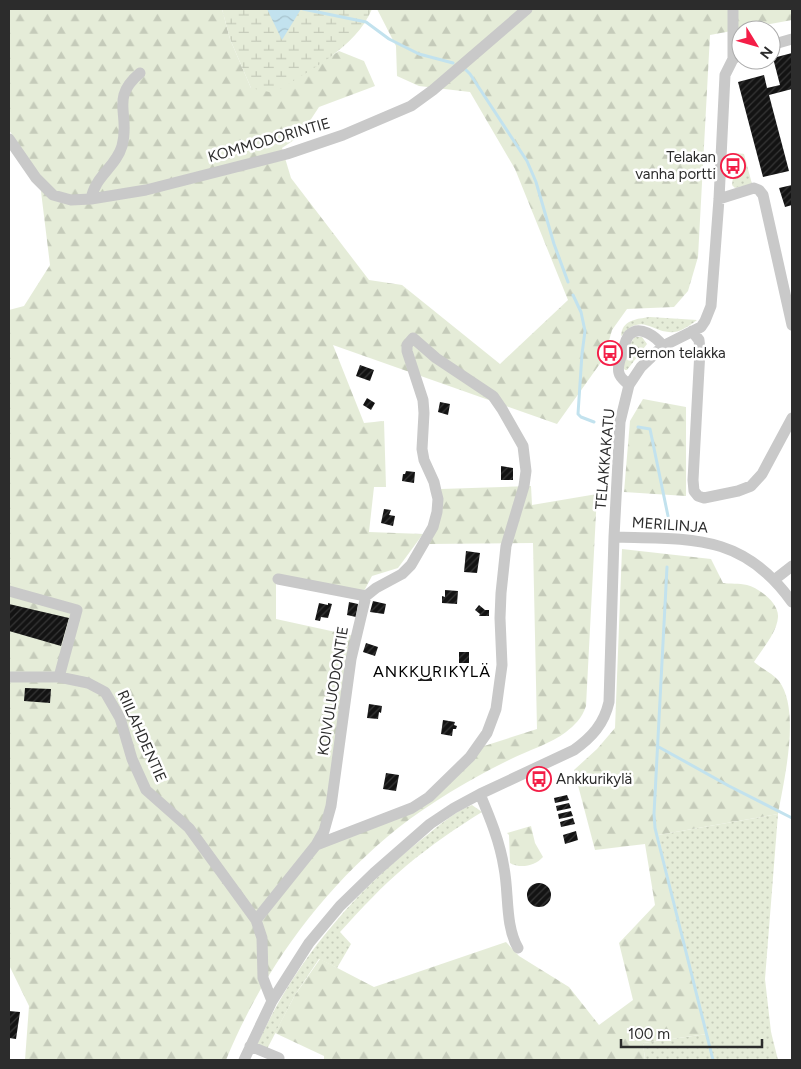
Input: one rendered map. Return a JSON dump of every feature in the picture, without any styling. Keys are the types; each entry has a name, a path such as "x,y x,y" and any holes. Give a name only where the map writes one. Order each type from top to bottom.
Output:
{"street":[{"name":"KOMMODORINTIE","path":"9,139 36,178 53,195 71,200 90,199 146,190 287,154 343,135 411,106 433,90 527,9"},
{"name":"TELAKKAKATU","path":"244,1060 272,1001 309,943 340,906 430,824 480,794 574,750 588,740 597,730 606,713 609,702 620,422 629,385 641,367 662,346 700,327 706,321 711,306 719,199 725,75 731,66"},
{"path":"90,199 95,184 113,162 121,148 124,134 123,94 130,82 140,73"},
{"path":"719,199 754,188 759,190 762,195 792,325"},
{"path":"629,385 619,375 618,370 628,336 638,332 650,333 662,346"},
{"path":"692,332 699,340 700,350 693,480 694,491 698,496 704,498 738,491 751,486 762,474 792,418"},
{"path":"278,579 366,596 376,588 402,574 411,565 432,526 438,499 422,449 423,400 407,351 407,345 413,338 436,358 493,396 523,446 526,471 524,486 506,546 500,618 502,665 499,698 492,722 470,757 429,797 412,808 316,845"},
{"name":"MERILINJA","path":"614,537 687,538 717,545 746,558 774,580 792,602"},
{"path":"774,580 792,566"},
{"path":"9,591 77,610 59,677"},
{"name":"KOIVULUODONTIE","path":"256,920 316,845 324,831 331,806 351,659 366,596"},
{"name":"RIILAHDENTIE","path":"9,677 59,677 88,683 105,692 120,718 132,759 146,790 189,828 256,920 262,938 263,978 272,1001"},
{"path":"480,794 493,825 503,861 511,931 518,948"},
{"path":"250,1046 279,1058"}],"green space":[{"path":"9,9 222,9 230,39 251,88 310,70 339,51 364,61 375,86 319,107 300,136 282,148 291,178 369,280 402,285 500,364 568,300 515,169 470,92 419,86 397,76 396,46 377,9 792,9 792,20 781,22 781,20 731,20 731,31 710,35 698,257 688,291 674,307 627,309 612,330 604,358 557,424 333,345 364,423 384,421 386,487 374,487 369,532 423,534 398,568 372,576 364,591 276,574 276,619 354,636 326,812 315,839 424,803 481,747 537,729 533,543 427,544 441,489 531,486 532,505 597,494 586,706 578,721 566,732 554,740 482,774 439,799 398,828 344,877 297,933 277,963 258,994 226,1060 25,1060 29,1006 9,965 9,310 24,306 50,265 39,175 9,130"},
{"path":"222,9 372,9 364,23 343,47 316,67 274,93 251,88 230,39"},
{"path":"736,153 744,154 752,184 735,188 732,185"},
{"path":"650,317 697,320 676,332 665,332 644,324 638,324 631,327 621,336 627,323"},
{"path":"635,337 642,337 647,344 627,370 625,370 623,368 628,351"},
{"path":"643,399 686,407 686,496 624,492 630,421"},
{"path":"622,549 711,559 723,583 744,584 757,589 772,602 778,617 769,641 754,662 779,681 786,694 789,710 789,746 778,814 658,835 707,1034 643,1043 645,1060 324,1060 324,1056 275,1033 295,995 320,959 374,987 506,942 519,956 569,987 599,1025 633,1000 619,943 655,905 645,844 595,850 574,770 597,749 615,728"},
{"path":"472,805 482,812 424,851 406,866 340,932 351,944 337,968 319,959 295,995 266,1051 257,1045 288,986 327,932 348,907 371,883 422,839 452,816"},
{"path":"778,814 765,979 771,1032 778,1060 645,1060 643,1043 707,1034 658,835"},
{"path":"531,826 535,843 543,857 536,863 527,866 518,866 510,863 509,835 507,833"}],"water":[{"path":"267,9 301,9 282,40"}],"building":[{"path":"792,53 792,89 769,95 789,171 763,177 738,82 764,75 767,88 780,85 776,70 781,70 781,56"},
{"path":"792,185 792,205 785,207 779,188"},
{"path":"360,365 374,370 370,381 356,376"},
{"path":"367,398 375,403 371,410 363,405"},
{"path":"440,402 450,404 448,415 438,412"},
{"path":"501,466 513,468 513,480 501,480"},
{"path":"406,471 415,472 414,483 402,481 403,474"},
{"path":"384,509 391,510 389,515 395,516 393,526 381,523"},
{"path":"466,551 480,553 477,573 464,572"},
{"path":"445,590 458,591 457,604 442,603 442,596 445,597"},
{"path":"373,601 386,604 384,614 370,612"},
{"path":"349,602 358,604 356,617 347,615"},
{"path":"319,603 332,604 328,618 321,617 320,621 315,620"},
{"path":"9,604 69,618 61,646 9,631"},
{"path":"479,605 485,610 489,610 489,616 479,616 480,614 475,610"},
{"path":"366,643 378,647 375,656 363,652"},
{"path":"459,652 469,652 469,663 459,663"},
{"path":"419,674 432,675 432,681 418,681"},
{"path":"25,688 51,689 50,703 24,701"},
{"path":"369,704 382,706 378,719 367,718"},
{"path":"443,720 455,722 454,725 457,726 456,729 453,729 452,736 441,734"},
{"path":"386,773 399,775 396,791 383,789"},
{"path":"567,795 569,800 555,803 554,798"},
{"path":"569,803 571,808 557,811 556,806"},
{"path":"571,811 573,816 559,819 558,814"},
{"path":"573,818 575,824 561,827 560,822"},
{"path":"576,831 578,840 565,844 563,835"},
{"path":"539,883 547,887 551,895 547,903 539,907 531,903 527,895 531,887"},
{"path":"9,1011 20,1012 16,1039 9,1038"}],"waterway":[{"path":"303,9 366,22 389,39 419,54 453,63"},
{"path":"465,69 527,161 536,182 554,244 568,282"},
{"path":"573,295 581,312 585,331 578,414 594,422"},
{"path":"638,427 650,429 668,516"},
{"path":"667,567 654,814 655,828 713,1060"},
{"path":"657,746 792,818"}],"place":[{"name":"Telakan vanha portti","path":"733,166"},
{"name":"Pernon telakka","path":"610,353"},
{"name":"Ankkurikylä","path":"539,779"}],"district":[{"name":"ANKKURIKYLÄ","path":"432,671"}]}
